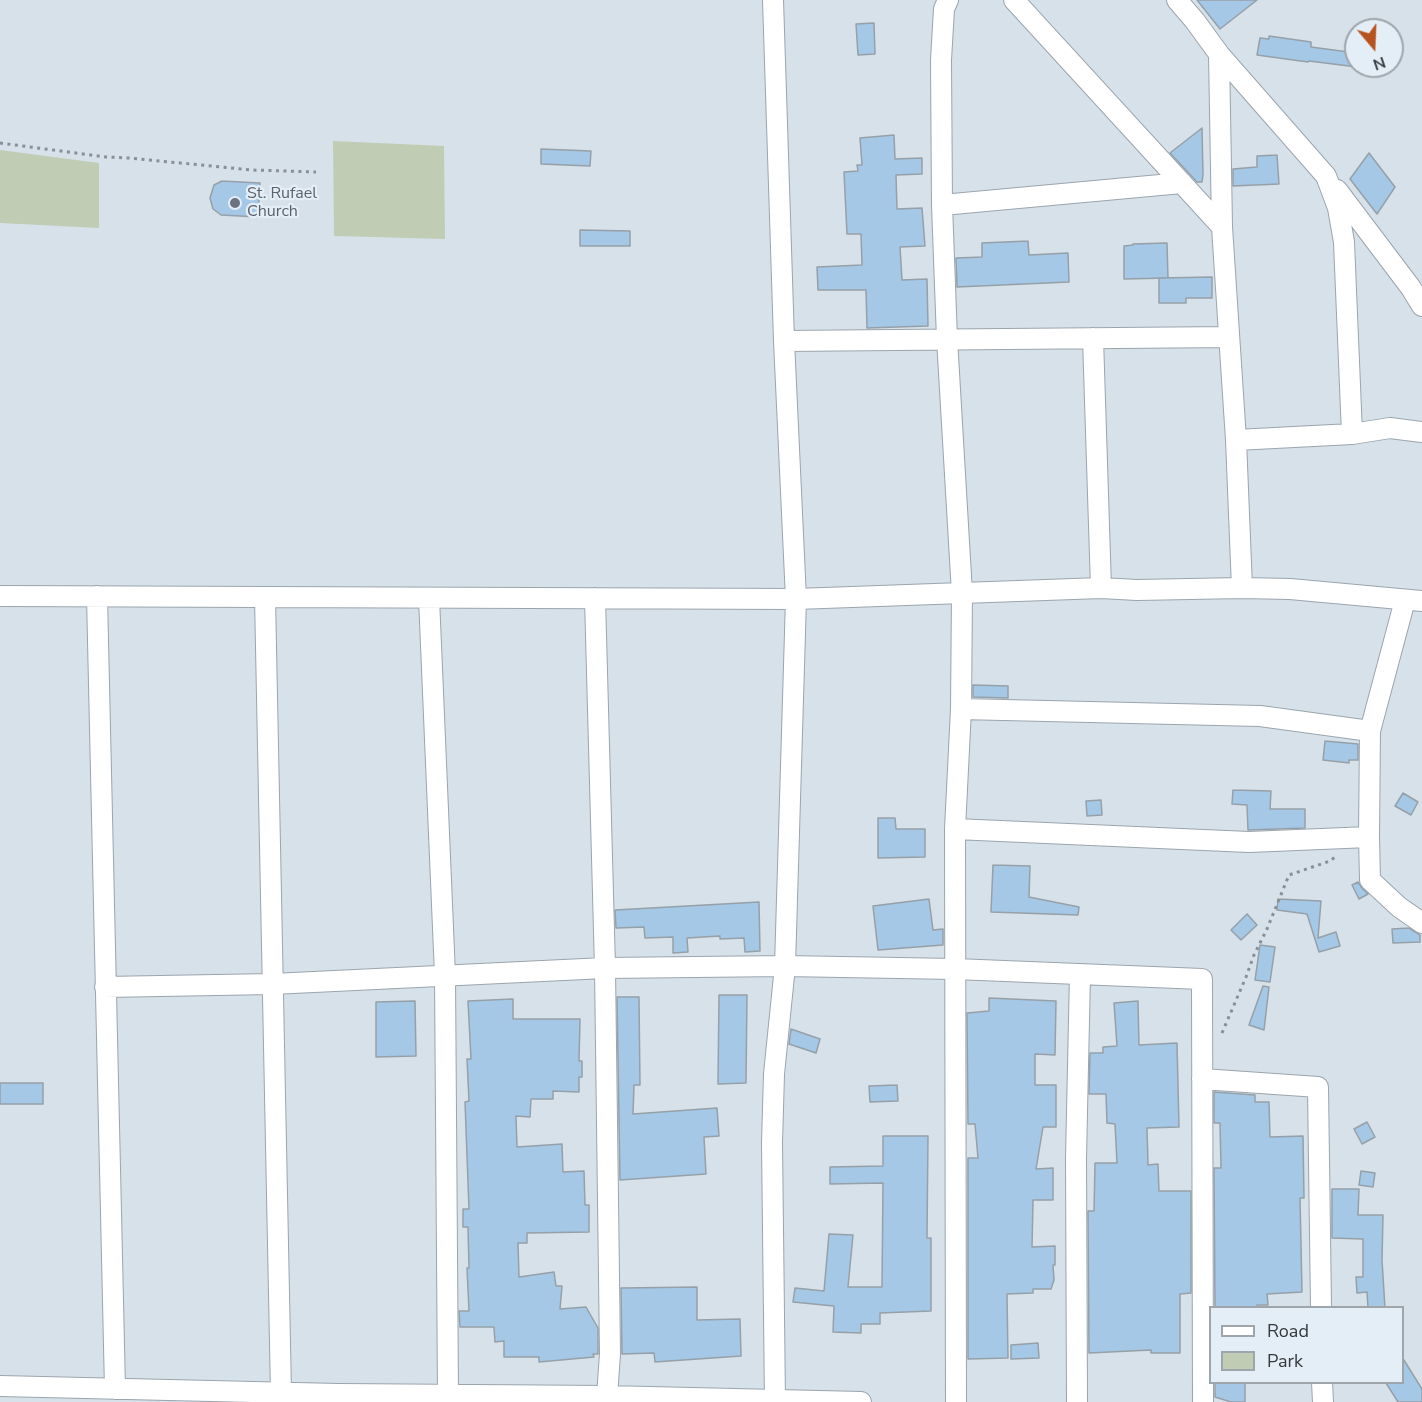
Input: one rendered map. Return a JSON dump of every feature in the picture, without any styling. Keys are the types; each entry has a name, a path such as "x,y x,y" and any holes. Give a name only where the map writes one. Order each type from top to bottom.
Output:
{"street":[{"path":"773,0 784,341 796,599 785,966 774,1074 772,1143 775,1401"},
{"path":"948,0 944,9 941,60 942,205 947,339 962,593 961,709 955,829 956,1402"},
{"path":"1014,0 1222,227"},
{"path":"1178,0 1219,54 1326,176 1412,288 1422,306"},
{"path":"1219,54 1222,227 1236,440 1242,588"},
{"path":"1326,176 1338,208 1344,242 1352,434"},
{"path":"942,205 1182,183"},
{"path":"784,341 1229,337"},
{"path":"1093,338 1101,588"},
{"path":"1236,440 1352,434 1390,428 1422,432"},
{"path":"0,596 796,599 1101,588 1137,590 1242,588 1290,589 1414,600 1370,731 1363,838 1370,880 1399,907 1422,923"},
{"path":"97,596 115,1389"},
{"path":"266,597 281,1393"},
{"path":"429,598 445,975 448,1395"},
{"path":"595,598 605,968 610,1354 607,1396"},
{"path":"961,709 1260,716 1370,731"},
{"path":"955,829 1249,842 1363,838"},
{"path":"105,987 272,984 605,968 785,966 955,969 1202,979 1203,1402"},
{"path":"1077,1402 1076,1158 1080,974"},
{"path":"1202,1079 1318,1087 1321,1306"},
{"path":"1322,1384 1323,1402"},
{"path":"0,1386 281,1393 338,1398 448,1395 607,1396 861,1402"}],"path":[{"path":"0,143 106,157 252,170 316,172"},
{"path":"1220,1038 1289,875 1330,861 1363,838"}],"green space":[{"path":"333,141 444,146 445,239 334,236"},
{"path":"0,150 99,163 99,228 0,223"}],"building":[{"path":"1197,0 1257,0 1220,29"},
{"path":"874,23 875,54 858,55 856,24"},
{"path":"1269,36 1311,42 1311,47 1344,51 1344,65 1257,55 1260,38 1269,39"},
{"path":"1202,128 1203,175 1202,182 1197,182 1170,153"},
{"path":"894,135 895,159 922,158 922,174 896,175 897,209 922,208 925,246 900,247 902,280 927,279 928,326 867,328 866,290 818,290 817,267 862,265 861,234 847,234 844,172 858,171 857,165 862,165 860,138"},
{"path":"541,149 591,151 590,166 541,164"},
{"path":"1369,153 1395,187 1377,214 1350,179"},
{"path":"1277,155 1279,184 1233,186 1233,169 1257,167 1257,156"},
{"name":"St. Rufael Church","path":"222,181 260,183 258,217 221,215 213,209 210,198 214,185"},
{"path":"580,230 630,231 630,246 580,246"},
{"path":"1028,241 1029,255 1068,253 1069,282 957,287 956,258 982,257 982,243"},
{"path":"1167,243 1168,278 1124,279 1124,246"},
{"path":"1212,277 1212,298 1186,298 1186,303 1159,303 1159,278"},
{"path":"973,685 1008,686 1008,698 973,697"},
{"path":"1325,741 1358,744 1358,760 1349,760 1349,763 1323,760"},
{"path":"1233,790 1271,791 1270,809 1305,809 1305,828 1248,830 1247,805 1232,804"},
{"path":"1403,793 1418,802 1411,815 1395,806"},
{"path":"1101,800 1102,815 1087,816 1086,801"},
{"path":"878,818 895,818 896,829 925,829 925,857 878,858"},
{"path":"993,865 1030,866 1029,897 1079,907 1078,915 991,912"},
{"path":"1358,882 1368,894 1359,899 1352,885"},
{"path":"929,899 933,930 943,929 943,945 878,950 873,906"},
{"path":"1278,899 1321,901 1318,938 1336,932 1340,946 1319,952 1307,914 1277,910"},
{"path":"759,902 760,951 745,952 744,938 720,939 720,936 687,938 688,952 673,953 673,937 645,938 644,927 616,928 615,910"},
{"path":"1247,914 1257,925 1241,940 1231,930"},
{"path":"1409,928 1420,935 1420,942 1393,943 1392,929"},
{"path":"1260,945 1275,947 1270,982 1255,980"},
{"path":"1263,986 1269,987 1264,1030 1249,1025"},
{"path":"719,995 747,995 746,1083 718,1084"},
{"path":"617,997 639,997 640,1085 634,1085 633,1114 717,1108 719,1136 704,1137 706,1174 620,1180"},
{"path":"989,998 1056,1001 1055,1055 1035,1054 1035,1085 1056,1085 1056,1127 1043,1127 1036,1169 1053,1168 1053,1200 1033,1200 1032,1247 1055,1246 1055,1265 1053,1265 1054,1280 1051,1289 1033,1289 1033,1293 1007,1294 1008,1358 968,1359 968,1158 978,1158 975,1124 968,1124 967,1013 989,1011"},
{"path":"513,999 513,1019 580,1019 579,1061 582,1061 582,1077 579,1077 579,1092 553,1091 553,1099 531,1099 530,1117 516,1116 517,1147 562,1144 563,1172 584,1171 585,1205 589,1205 589,1232 527,1233 527,1243 518,1243 519,1277 554,1272 556,1286 562,1286 560,1309 586,1307 598,1328 598,1354 593,1354 594,1357 539,1362 539,1357 504,1357 504,1341 495,1342 494,1327 460,1327 459,1311 469,1311 468,1227 463,1227 463,1209 469,1209 465,1102 469,1101 467,1059 471,1059 468,1001"},
{"path":"415,1001 416,1056 376,1057 376,1002"},
{"path":"1138,1001 1139,1045 1177,1043 1179,1127 1147,1128 1148,1165 1158,1164 1159,1191 1191,1191 1191,1293 1180,1294 1180,1353 1151,1353 1151,1350 1089,1353 1088,1211 1094,1211 1095,1163 1117,1163 1115,1124 1107,1123 1106,1094 1089,1094 1090,1053 1103,1053 1103,1047 1117,1046 1114,1003"},
{"path":"791,1029 820,1039 816,1053 789,1044"},
{"path":"0,1083 43,1083 43,1104 0,1104"},
{"path":"897,1085 898,1101 870,1102 869,1086"},
{"path":"1214,1092 1255,1095 1255,1102 1269,1102 1270,1137 1303,1136 1304,1198 1300,1198 1302,1292 1267,1294 1268,1305 1215,1306 1214,1168 1221,1168 1220,1123 1214,1123"},
{"path":"1367,1122 1375,1137 1362,1144 1354,1129"},
{"path":"883,1136 928,1136 927,1238 931,1238 931,1311 880,1313 880,1324 861,1324 861,1333 833,1332 834,1306 793,1302 795,1288 824,1291 829,1234 853,1235 848,1287 882,1287 883,1183 830,1184 830,1167 883,1166"},
{"path":"1361,1171 1375,1173 1373,1187 1359,1185"},
{"path":"1332,1189 1359,1189 1358,1215 1383,1215 1382,1260 1385,1306 1368,1306 1367,1292 1357,1293 1356,1277 1363,1277 1363,1239 1332,1238"},
{"path":"697,1287 697,1320 740,1319 741,1356 655,1362 654,1353 622,1354 621,1288"},
{"path":"1038,1343 1039,1358 1011,1359 1011,1345"},
{"path":"1404,1360 1422,1389 1422,1402 1398,1402 1387,1384 1404,1384"},
{"path":"1215,1384 1245,1384 1245,1402 1231,1402 1215,1397"}],"place":[{"name":"St. Rufael Church","path":"235,203"}]}
